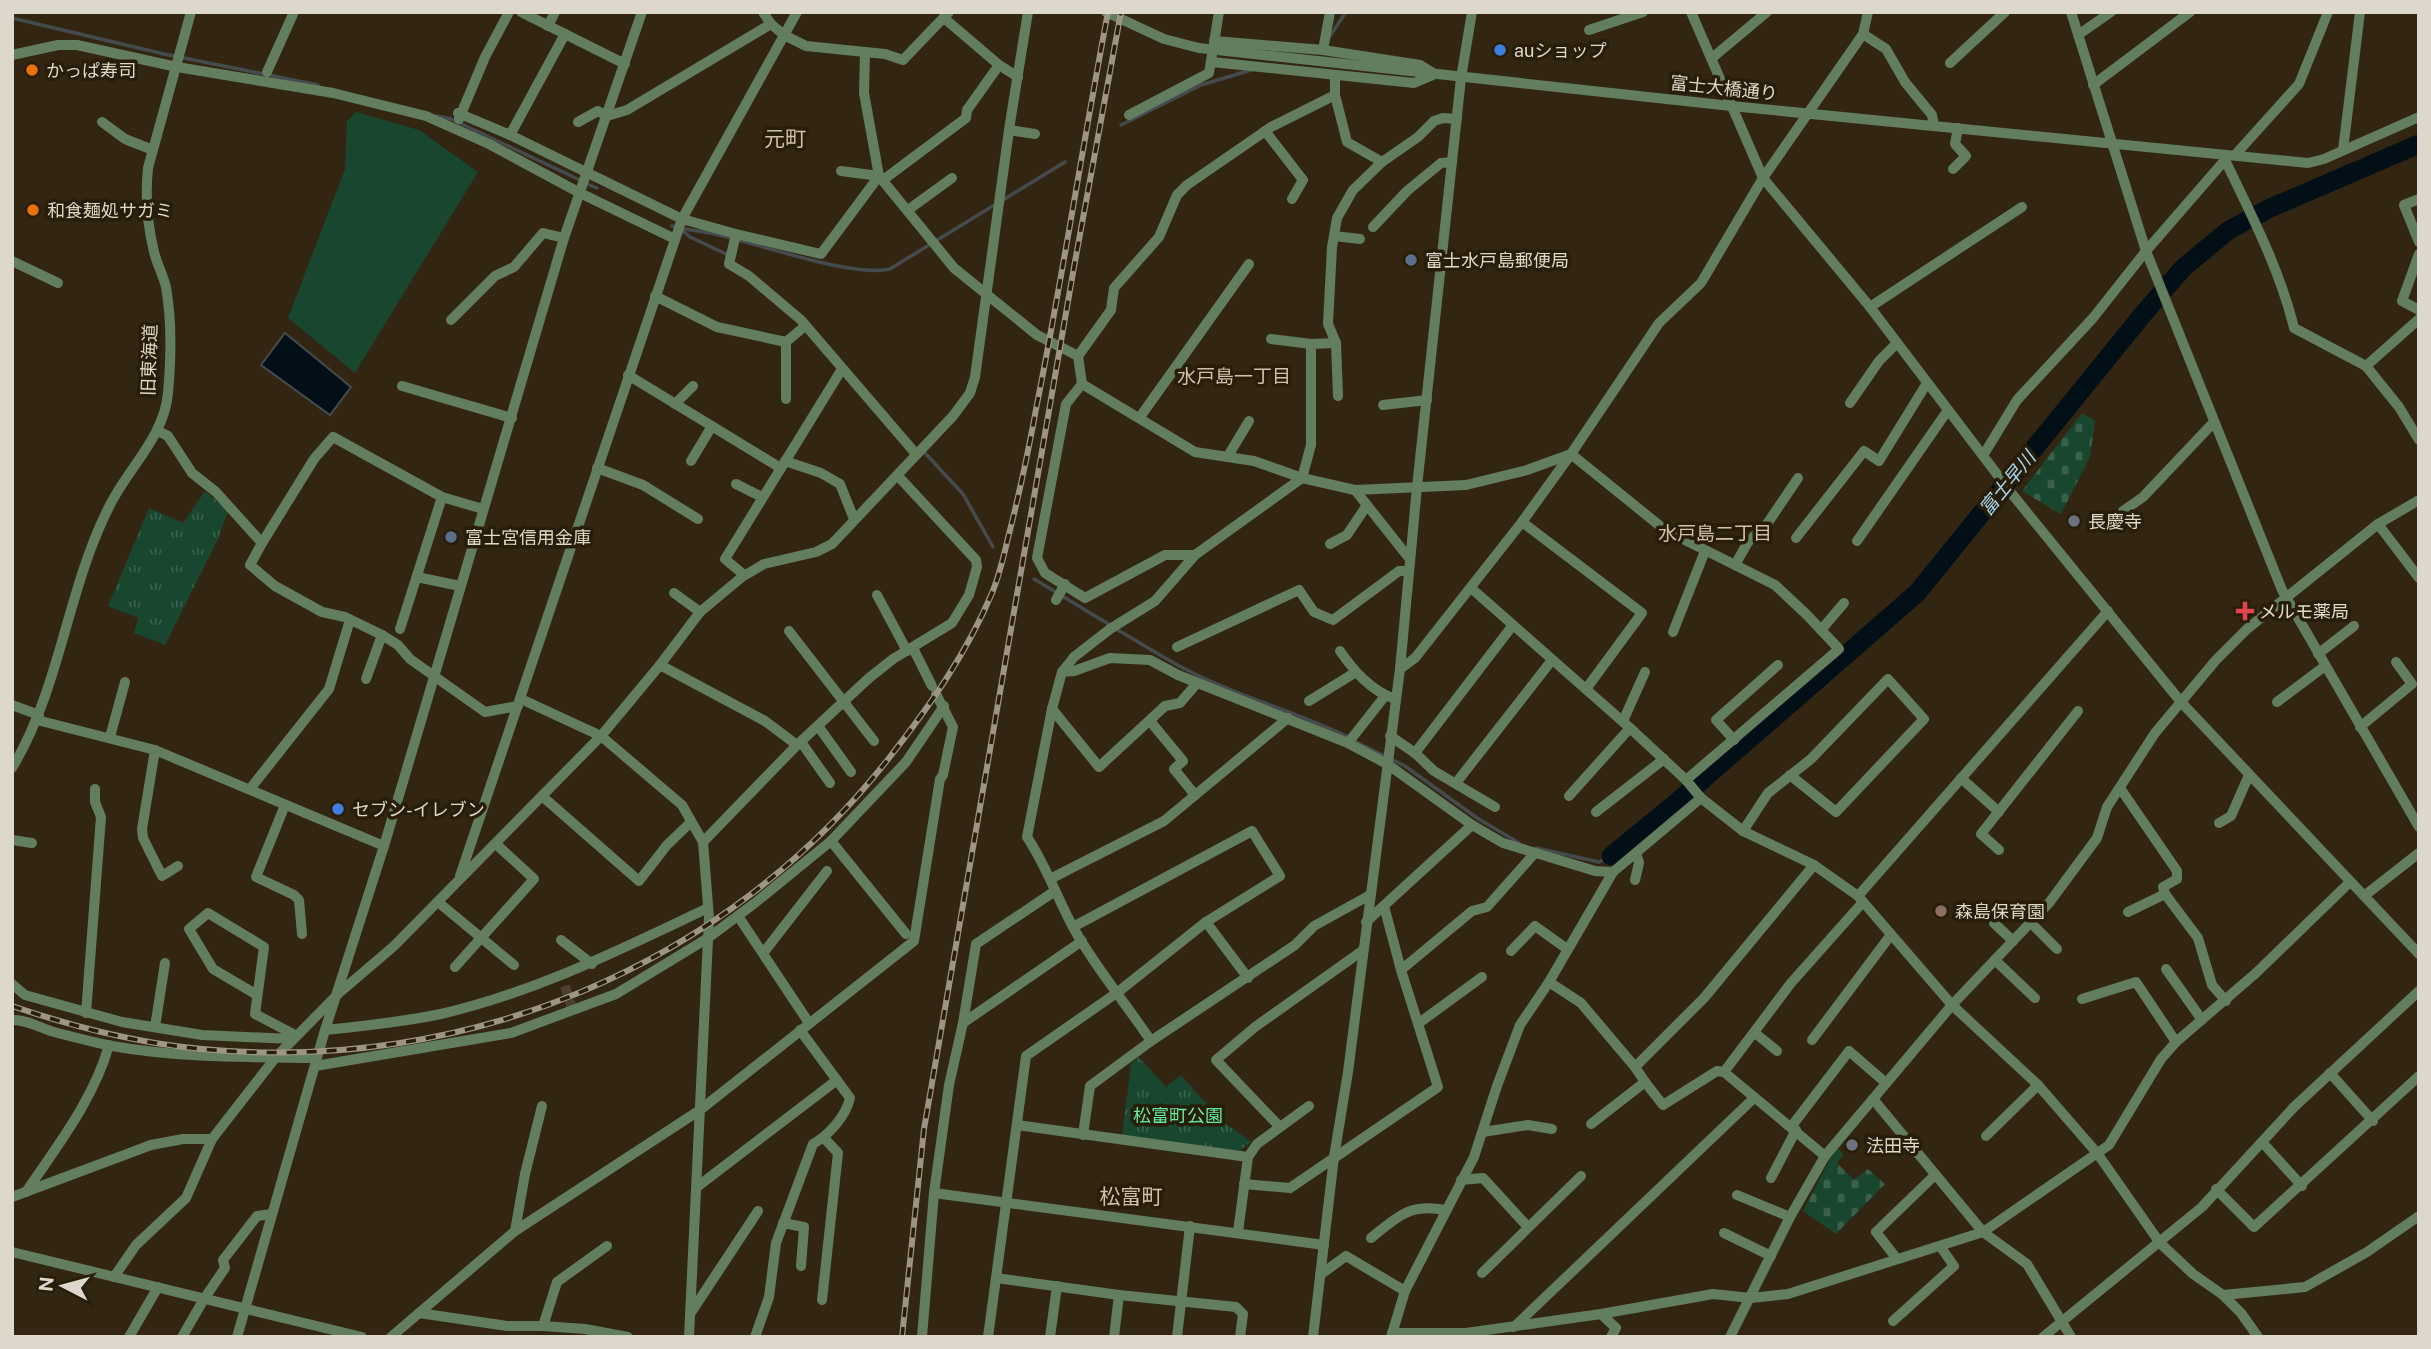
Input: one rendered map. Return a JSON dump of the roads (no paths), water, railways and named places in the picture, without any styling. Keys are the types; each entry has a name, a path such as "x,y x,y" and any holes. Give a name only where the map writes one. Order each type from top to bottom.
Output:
{"street":[{"name":"旧東海道","path":"12,768 38,718 90,552 110,505 158,431 168,394 169,327 166,288 147,218 146,195 148,168 191,12"},
{"path":"267,72 294,12"},
{"path":"458,120 485,57 509,12"},
{"path":"521,12 625,64"},
{"path":"548,26 555,12"},
{"path":"237,1337 325,1030 384,846 564,237 642,12"},
{"path":"763,12 771,24 784,35 806,46 885,54 903,60 947,15 999,65 1018,77"},
{"path":"459,878 682,220 797,12"},
{"path":"114,1277 136,1245 186,1198 212,1139 276,1057 338,993 394,946 601,736 700,612 744,575 764,564 816,552 832,544 953,416 970,393 975,377 1028,12"},
{"name":"富士大橋通り","path":"1106,12 1164,39 1199,48 1461,78 2229,157 2308,163 2324,159 2419,117"},
{"path":"1129,115 1209,72 1219,12"},
{"path":"1323,50 1330,12"},
{"path":"1313,1337 1334,1157 1348,1072 1388,758 1390,697 1400,670 1416,487 1461,78 1472,12"},
{"path":"1589,30 1643,12"},
{"path":"1691,12 1763,178 1870,307 2012,494 2181,702 2419,954"},
{"path":"1712,58 1767,12"},
{"path":"1400,670 1415,658 1521,522 1660,323 1701,283 1763,178 1863,34 1868,12"},
{"path":"1950,64 2005,12"},
{"path":"2071,12 2146,251 2286,599 2419,827"},
{"path":"2078,35 2111,12"},
{"path":"2093,85 2190,12"},
{"path":"1984,454 2017,400 2093,318 2146,251 2229,157 2299,84 2328,12"},
{"path":"2343,150 2360,12"},
{"path":"578,122 598,111 607,116 627,110 771,24"},
{"path":"510,135 565,34"},
{"path":"1863,34 1886,48 1905,82 1932,115 1934,126"},
{"path":"1214,41 1323,50 1420,65 1436,74"},
{"path":"12,55 77,45 179,61 426,116 458,120 510,135 682,220 821,254 881,178 966,118 967,110 999,65"},
{"path":"865,52 864,93 881,178 954,268 1037,335 1078,356"},
{"path":"1212,62 1414,83 1436,74"},
{"path":"1335,75 1335,95 1347,142 1382,162"},
{"path":"1195,555 1165,555 1085,598 1060,593 1045,573 1037,558 1066,404 1082,384 1078,356 1111,310 1114,288 1159,237 1177,195 1187,185 1265,131 1335,95"},
{"path":"1338,396 1336,343 1328,324 1337,218 1353,190 1382,162 1418,137 1434,121 1443,118 1457,119"},
{"path":"458,120 580,192 675,238"},
{"path":"102,122 125,139 153,150"},
{"path":"1953,169 1966,156 1955,144 1958,128"},
{"path":"1009,130 1035,134"},
{"path":"1265,131 1303,180 1292,199"},
{"path":"2229,157 2289,307 2294,328 2366,366 2399,407 2419,440"},
{"path":"1373,227 1407,191 1432,170 1441,163 1452,162"},
{"path":"841,171 881,178"},
{"path":"908,210 952,178"},
{"path":"2419,199 2403,205 2419,242"},
{"path":"1870,307 2022,207"},
{"path":"451,320 495,276 514,267 543,233 564,237"},
{"path":"736,234 729,264 749,276 805,326 920,451"},
{"path":"1334,236 1360,239"},
{"path":"2419,254 2402,301 2419,310"},
{"path":"12,261 58,283"},
{"path":"1140,417 1249,264"},
{"path":"656,296 717,327 786,342"},
{"path":"2366,366 2419,319"},
{"path":"786,399 786,342 805,326"},
{"path":"1271,339 1311,344 1336,343"},
{"path":"1850,403 1879,361 1897,343"},
{"path":"1151,1041 1073,927 1055,891 1052,878 1027,837 1052,709 1062,672 1074,657 1110,629 1155,601 1195,555 1302,478 1311,445 1311,344"},
{"path":"744,575 725,559 842,369"},
{"path":"628,375 712,426 782,464 821,473 840,484 854,519"},
{"path":"1796,538 1864,451 1879,461 1927,383"},
{"path":"1082,384 1195,452 1254,461 1302,478 1355,490 1466,485 1527,470 1571,454"},
{"path":"402,386 512,418"},
{"path":"676,404 693,386"},
{"path":"1383,405 1427,400"},
{"path":"1857,541 1948,410"},
{"path":"1228,456 1249,421"},
{"path":"2123,511 2143,497 2214,422"},
{"path":"691,461 712,426"},
{"path":"158,431 168,436 192,473 216,492 262,543"},
{"path":"483,509 442,497 332,437 314,459 250,565 275,586 322,611 350,620 398,645 410,659 433,677 485,712 519,703 601,736 682,805 704,842 708,938 689,1337"},
{"path":"1571,454 1665,530 1775,585 1839,649 1686,780"},
{"path":"597,468 643,485 698,519"},
{"path":"704,842 799,744 869,678 893,659 952,623 970,596 976,561 898,476"},
{"path":"1735,565 1748,542 1767,524 1798,478"},
{"path":"736,484 762,497"},
{"path":"1355,490 1409,558"},
{"path":"400,629 442,497"},
{"path":"1730,1337 1790,1217 1825,1156 1952,1005 2049,903 2097,838 2107,807 2155,733 2247,629 2378,524 2419,500"},
{"path":"1330,544 1347,535 1367,505"},
{"path":"1521,522 1642,613 1586,689"},
{"path":"2378,524 2419,578"},
{"path":"1673,632 1705,551"},
{"path":"1177,648 1299,590 1314,612 1333,620 1399,571 1408,571"},
{"path":"417,577 460,586"},
{"path":"1471,588 1626,724 1686,780 1701,798 1743,831 1814,865 1860,899 1952,1005 2038,1085 2097,1153 2160,1242 2193,1274 2223,1295 2241,1313 2258,1337"},
{"path":"674,593 700,612"},
{"path":"391,1337 515,1231 700,1110 914,941 940,779 953,727 944,706 877,595"},
{"path":"1821,630 1844,603"},
{"path":"1724,1072 1791,983 1860,899 1961,778 2108,611"},
{"path":"250,789 328,690 350,620"},
{"path":"1415,753 1513,625"},
{"path":"2318,654 2354,626"},
{"path":"789,631 874,741"},
{"path":"366,679 382,635"},
{"path":"1340,651 1356,672 1390,697"},
{"path":"1062,672 1074,671 1110,658 1150,660 1197,683 1288,718 1351,738 1388,758 1495,840 1595,871 1613,872"},
{"path":"1456,783 1552,660"},
{"path":"2360,727 2412,684 2396,662"},
{"path":"660,664 765,721 799,744 830,783"},
{"path":"1734,740 1716,720 1778,665"},
{"path":"2277,702 2325,666"},
{"path":"1309,701 1356,672"},
{"path":"1569,796 1626,724 1645,672"},
{"path":"1743,831 1768,793 1790,775 1811,759 1888,679 1924,719 1836,811 1790,775"},
{"path":"110,737 125,682"},
{"path":"1052,709 1099,767 1165,706 1180,703 1197,683"},
{"path":"1351,738 1390,697"},
{"path":"12,705 38,718 155,750 384,846"},
{"path":"12,1020 18,1019 52,1031 109,1045 200,1057 276,1057 316,1062 511,1032 616,994 708,938 738,916 831,841 906,762 944,706"},
{"path":"1999,850 1981,834 2078,711"},
{"path":"1052,878 1164,821 1288,718"},
{"path":"1150,721 1183,761 1174,769 1195,795"},
{"path":"818,726 851,772"},
{"path":"1390,736 1415,753 1434,771 1495,807"},
{"path":"155,750 143,819 143,838 162,876 177,866"},
{"path":"1596,812 1664,759"},
{"path":"2219,823 2231,816 2249,775"},
{"path":"1961,778 1999,812"},
{"path":"2120,788 2177,870 2177,879 2163,887 2165,894 2198,939 2212,985 2225,1001"},
{"path":"86,1013 101,817 95,789"},
{"path":"542,796 639,881 667,845 691,821"},
{"path":"1701,798 1613,872 1549,982 1520,1025 1474,1157 1405,1291 1392,1335 1466,1333 1514,1327 1713,1294 1751,1298 1788,1294 1983,1233 2109,1145 2161,1059 2176,1042 2225,1001 2350,882"},
{"path":"285,805 256,877 299,900 302,934"},
{"path":"1366,922 1472,825"},
{"path":"988,1337 1026,1056 1118,992 1206,922 1280,876 1252,831 1073,927"},
{"path":"12,840 32,843"},
{"path":"831,841 906,934"},
{"path":"455,967 534,879 496,844"},
{"path":"1635,880 1639,863 1636,853"},
{"path":"2364,896 2419,853"},
{"path":"1401,970 1472,911 1487,907 1534,854"},
{"path":"1635,1066 1704,998 1814,865"},
{"path":"764,952 827,871"},
{"path":"922,1337 934,1194 949,1085 976,944 1055,891"},
{"path":"2128,912 2165,894"},
{"path":"1083,1135 1090,1086 1151,1041 1295,945 1314,926 1370,895"},
{"path":"438,902 514,965"},
{"path":"1244,1184 1290,1188 1438,1087 1384,906"},
{"path":"325,1030 442,1014 563,981 592,964 708,908"},
{"path":"257,995 213,969 189,929 208,913 264,947 255,1014 294,1037"},
{"path":"738,916 810,1023"},
{"path":"1206,922 1248,978"},
{"path":"2030,922 2057,949"},
{"path":"1994,923 2013,941"},
{"path":"1511,951 1535,926 1567,949"},
{"path":"1812,1040 1890,936"},
{"path":"561,940 592,964"},
{"path":"963,1023 1082,941"},
{"path":"1279,1126 1216,1060 1255,1027 1362,951"},
{"path":"1995,960 2035,998"},
{"path":"155,1027 165,963"},
{"path":"2166,969 2202,1020"},
{"path":"1419,1023 1482,977"},
{"path":"1549,982 1581,1003 1635,1066 1663,1105 1717,1070 1724,1072 1825,1156"},
{"path":"2082,999 2136,982 2176,1042"},
{"path":"12,984 25,995 122,1022 238,1038 294,1037"},
{"path":"2043,1337 2202,1207 2330,1073 2419,991"},
{"path":"755,1337 769,1297 776,1242 813,1144 824,1138 848,1107 850,1098 800,1030"},
{"path":"1755,1033 1777,1051"},
{"path":"26,1192 79,1113 101,1069 109,1045"},
{"path":"1771,1178 1793,1129 1849,1051 1886,1083"},
{"path":"2330,1073 2373,1121"},
{"path":"2217,1189 2254,1227 2302,1186 2419,1076"},
{"path":"697,1187 837,1080"},
{"path":"1591,1124 1645,1082"},
{"path":"1986,1136 2038,1085"},
{"path":"1514,1327 1754,1098"},
{"path":"1873,1099 1983,1233 2027,1264 2071,1337"},
{"path":"1238,1232 1248,1157 1257,1144 1309,1105"},
{"path":"515,1231 525,1174 542,1106"},
{"path":"1017,1125 1248,1157"},
{"path":"1483,1132 1528,1125 1552,1129"},
{"path":"822,1300 838,1153 824,1138"},
{"path":"12,1197 151,1145 183,1139 212,1139"},
{"path":"2262,1142 2302,1186"},
{"path":"1897,1259 1876,1232 1935,1175"},
{"path":"1482,1273 1581,1176"},
{"path":"1461,1180 1482,1178 1528,1227"},
{"path":"934,1194 1324,1245"},
{"path":"1737,1195 1790,1217"},
{"path":"1371,1238 1403,1212 1432,1207 1445,1210"},
{"path":"690,1313 758,1211"},
{"path":"182,1337 225,1268 223,1260 257,1216 272,1214"},
{"path":"2223,1295 2305,1287 2367,1252 2419,1216"},
{"path":"783,1223 804,1227 802,1266"},
{"path":"1177,1337 1190,1226"},
{"path":"1724,1233 1771,1256"},
{"path":"543,1326 557,1282 607,1246"},
{"path":"1893,1321 1954,1266 1940,1246"},
{"path":"12,1252 362,1337"},
{"path":"1320,1275 1346,1256 1405,1291"},
{"path":"996,1278 1119,1296 1236,1307 1243,1314 1240,1337"},
{"path":"1051,1337 1057,1286"},
{"path":"129,1337 158,1287"},
{"path":"1114,1337 1119,1296"},
{"path":"419,1313 507,1326 586,1329 628,1337"},
{"path":"1601,1314 1616,1328 1611,1337"}],"waterway":[{"path":"1330,36 1346,12"},
{"path":"12,18 164,54 318,85"},
{"path":"1121,125 1201,85 1251,70"},
{"path":"437,116 451,119 580,180"},
{"name":"富士早川","path":"1611,856 1917,593 2184,267 2229,230 2268,209 2419,144"},
{"path":"1003,200 1065,162"},
{"path":"587,184 597,188"},
{"path":"672,226 715,234 853,269 890,269 996,204"},
{"path":"682,230 690,237 726,254"},
{"path":"925,453 963,494 993,547"},
{"path":"1034,579 1110,625"},
{"path":"1116,629 1210,681 1350,738"},
{"path":"1356,742 1405,766 1477,818 1519,843"},
{"path":"1536,848 1599,862 1611,856"}],"tunnel":[{"path":"565,986 573,1011"}],"railway":[{"path":"12,1006 106,1033 153,1043 202,1049 300,1052 397,1043 492,1023 583,991 669,949 750,895 823,832 889,758 933,699 971,637 995,586 1031,437 1108,12"},
{"path":"902,1337 924,1129 1121,12"}],"place":[{"name":"auショップ","path":"1500,50"},
{"name":"かっぱ寿司","path":"32,70"},
{"name":"和食麺処サガミ","path":"33,210"},
{"name":"富士水戸島郵便局","path":"1411,260"},
{"name":"長慶寺","path":"2074,521"},
{"name":"富士宮信用金庫","path":"451,537"},
{"name":"メルモ薬局","path":"2245,611"},
{"name":"セブン-イレブン","path":"338,809"},
{"name":"森島保育園","path":"1941,911"},
{"name":"法田寺","path":"1852,1145"}],"district":[{"name":"元町","path":"785,138"},
{"name":"水戸島一丁目","path":"1234,376"},
{"name":"水戸島二丁目","path":"1715,533"},
{"name":"松富町","path":"1131,1196"}],"park label":[{"name":"松富町公園","path":"1178,1115"}]}
